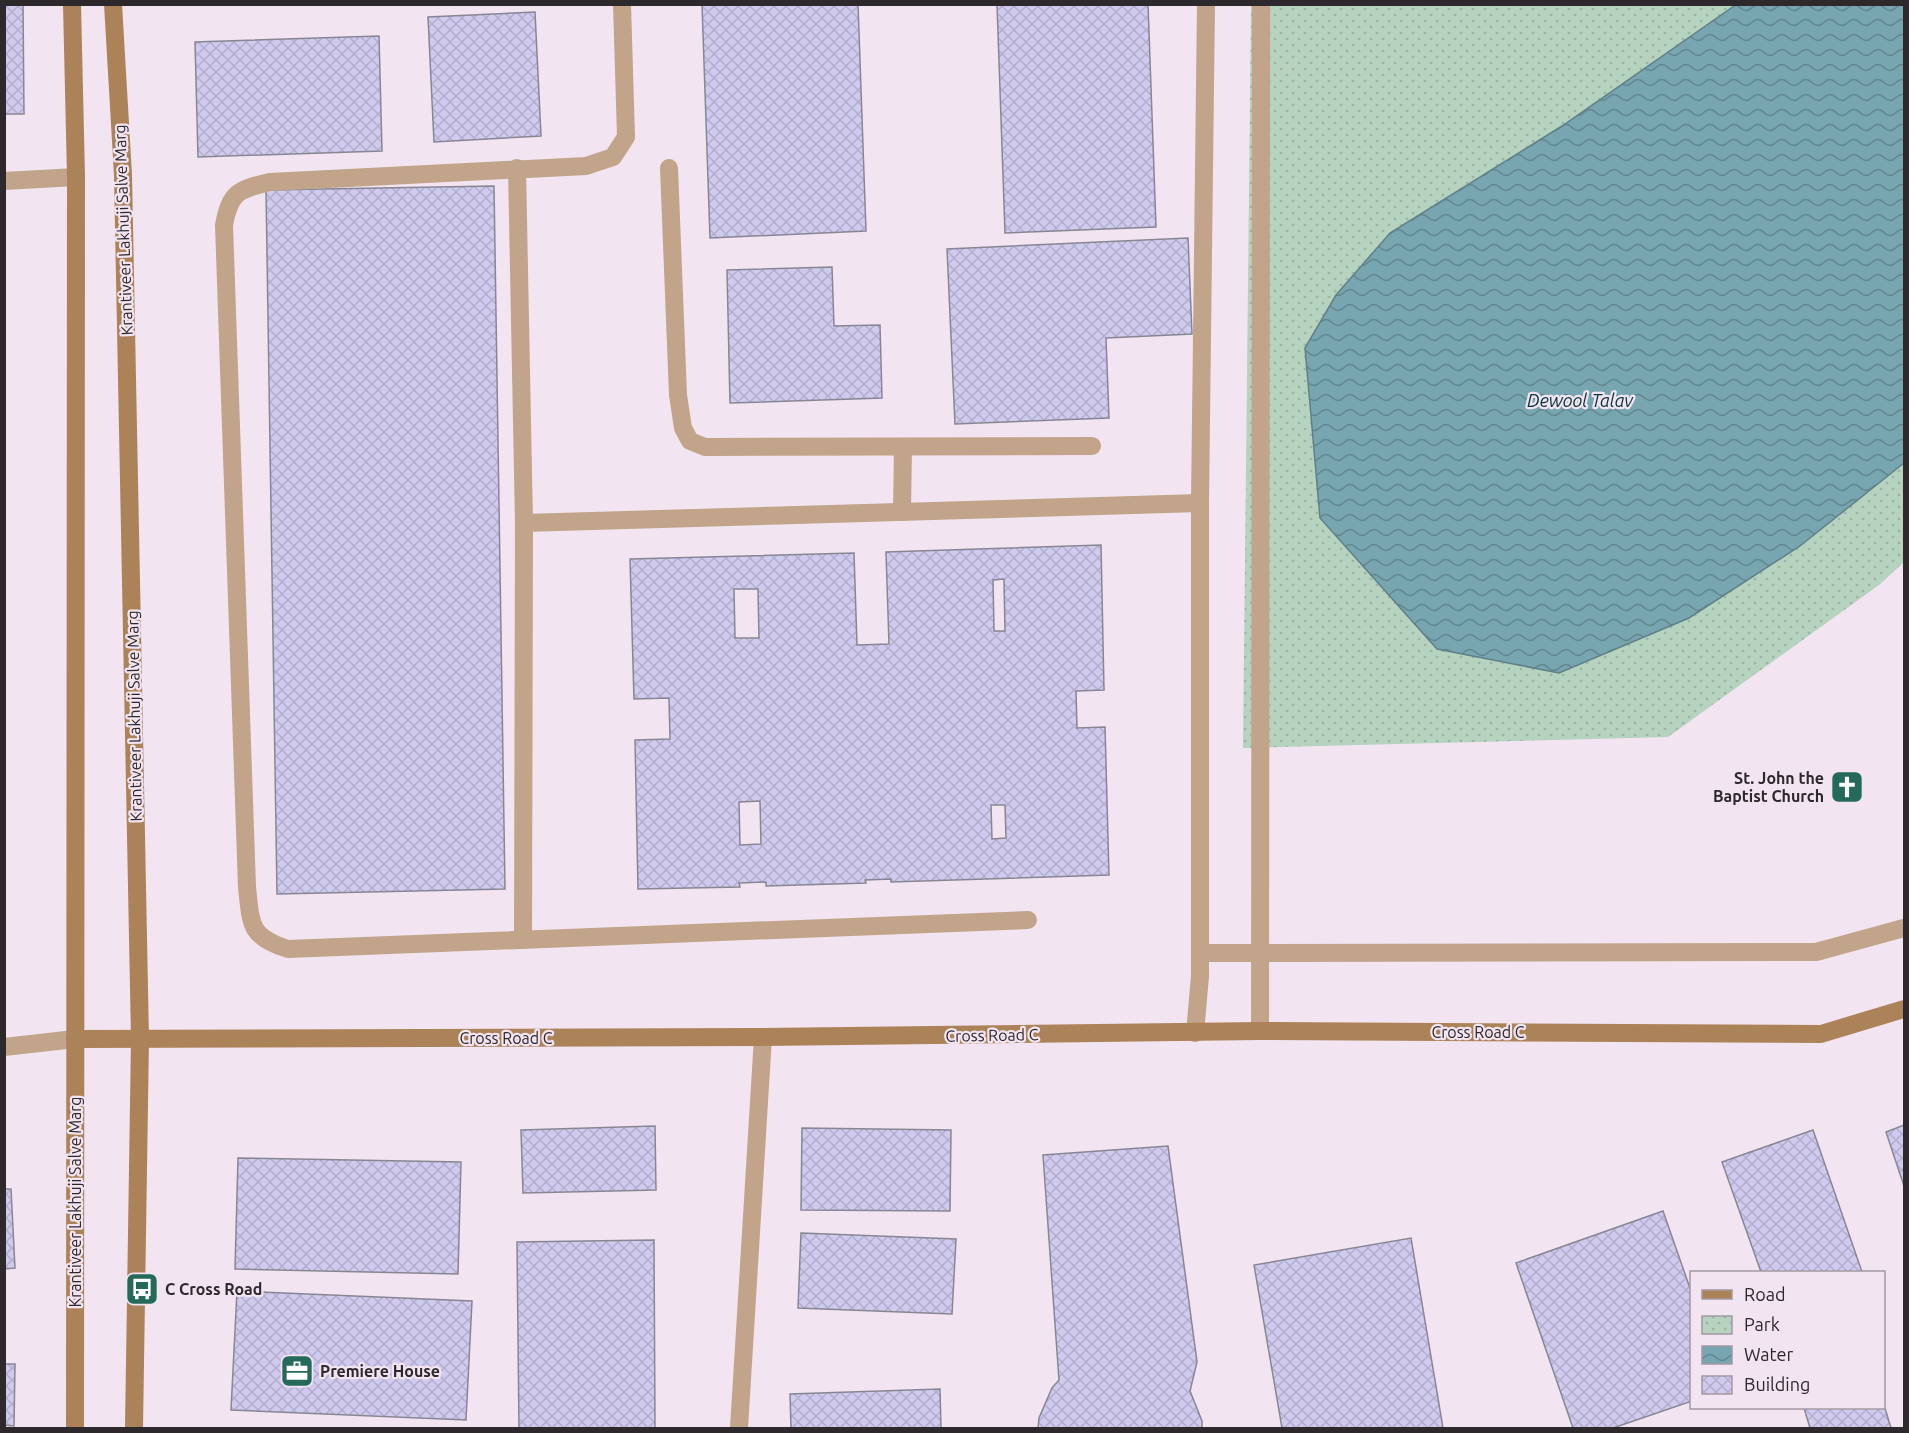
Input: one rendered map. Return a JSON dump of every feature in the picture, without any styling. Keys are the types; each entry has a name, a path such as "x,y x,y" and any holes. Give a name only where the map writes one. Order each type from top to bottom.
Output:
{"main road":[{"name":"Krantiveer Lakhuji Salve Marg","path":"72,4 76,177 75,1428"},
{"name":"Krantiveer Lakhuji Salve Marg","path":"113,4 123,175 140,1039 134,1428"},
{"name":"Cross Road C","path":"75,1039 763,1037 1195,1033 1260,1030 1821,1034 1905,1009"}],"street":[{"path":"622,4 626,137 613,157 586,166 270,182 244,188 231,200 224,225 248,887 250,915 258,936 271,944 288,949 1028,921"},
{"path":"1195,1033 1200,953 1200,503 1206,4"},
{"path":"1260,4 1260,1030"},
{"path":"518,168 524,523 523,940"},
{"path":"669,168 678,395 683,428 690,441 705,447 1092,446"},
{"path":"4,181 76,177"},
{"path":"902,512 903,447"},
{"path":"524,523 1200,503"},
{"path":"1200,953 1816,952 1905,928"},
{"path":"739,1428 763,1037"},
{"path":"4,1047 75,1039"}],"green space":[{"path":"1251,5 1737,5 1562,126 1390,233 1336,295 1305,348 1689,618 1800,546 1904,463 1904,562 1879,585 1668,737 1243,748"}],"water":[{"name":"Dewool Talav","path":"1737,4 1904,5 1904,463 1800,546 1689,618 1559,673 1437,649 1320,518 1305,348 1336,295 1390,233 1562,126"}],"building":[{"path":"4,4 23,4 24,114 4,114"},
{"path":"702,4 858,4 866,231 710,238"},
{"path":"997,4 1148,4 1156,227 1005,233"},
{"path":"535,12 541,136 434,142 428,17"},
{"path":"379,36 382,151 198,157 195,42"},
{"path":"494,186 505,889 277,894 266,190"},
{"path":"1188,238 1192,334 1106,338 1109,418 955,424 947,249"},
{"path":"832,267 834,326 880,325 882,398 730,403 727,270"},
{"path":"1101,545 1104,690 1076,691 1077,728 1105,727 1109,875 891,882 891,879 865,880 866,883 766,886 766,882 739,883 740,887 638,889 635,740 670,739 669,698 634,699 630,559 854,553 857,645 889,644 886,552","holes":["1004,579 1005,631 994,631 993,580","734,589 758,589 759,638 735,638","760,801 761,844 740,845 739,802","991,805 1005,805 1006,838 992,839"]},
{"path":"1904,1125 1904,1186 1886,1132"},
{"path":"655,1126 656,1190 523,1193 521,1130"},
{"path":"802,1128 951,1130 950,1211 801,1210"},
{"path":"1813,1130 1862,1271 1761,1271 1722,1162"},
{"path":"1168,1146 1197,1362 1190,1391 1202,1421 1202,1428 1038,1428 1039,1418 1052,1388 1059,1380 1043,1155"},
{"path":"238,1158 461,1162 458,1274 235,1269"},
{"path":"4,1189 11,1189 15,1268 4,1269"},
{"path":"1663,1211 1690,1288 1690,1402 1613,1428 1573,1428 1516,1263"},
{"path":"801,1233 956,1239 952,1314 798,1308"},
{"path":"1411,1238 1443,1428 1282,1428 1254,1265"},
{"path":"654,1240 655,1428 519,1428 517,1242"},
{"path":"237,1291 472,1301 466,1420 231,1410"},
{"path":"4,1364 15,1364 14,1426 4,1425"},
{"path":"940,1389 941,1428 791,1428 790,1394"},
{"path":"1885,1408 1891,1428 1810,1428 1804,1409"}],"place":[{"name":"St. John the Baptist Church","path":"1847,787"},
{"name":"C Cross Road","path":"142,1289"},
{"name":"Premiere House","path":"297,1371"}]}
